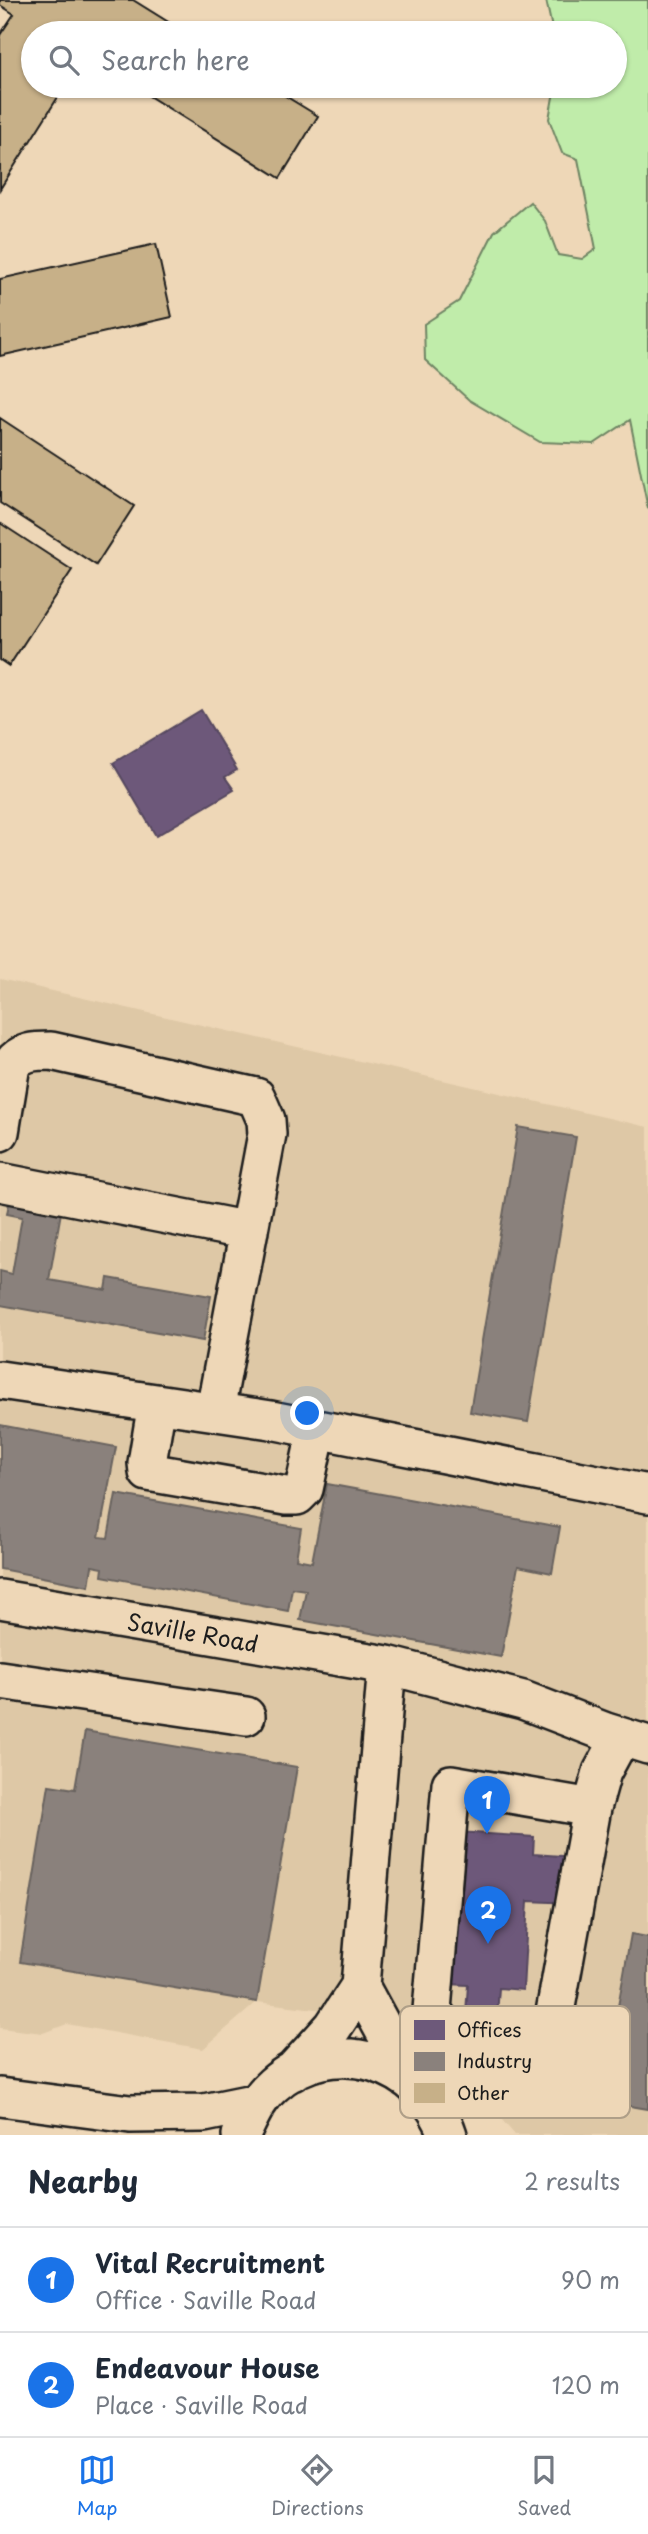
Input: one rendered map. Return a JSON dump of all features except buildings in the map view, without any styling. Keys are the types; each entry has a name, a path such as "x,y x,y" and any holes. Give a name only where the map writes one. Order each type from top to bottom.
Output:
{"street":[{"path":"0,1132 11,1065 24,1054 36,1051 51,1051 256,1097 266,1120 267,1134 215,1411"},
{"path":"0,1182 248,1231"},
{"path":"0,1380 215,1411 648,1494"},
{"path":"157,1403 147,1463 148,1472 286,1496 297,1496 304,1489 317,1429"},
{"name":"Saville Road","path":"0,1600 387,1665 523,1700 634,1741"},
{"path":"292,2072 333,2027 360,1986 387,1665"},
{"path":"0,1680 246,1716"},
{"path":"556,2006 593,1808 603,1772 634,1741"},
{"path":"432,2006 451,1784 593,1808"},
{"path":"360,1986 400,2060"},
{"path":"241,2135 258,2102 273,2085 292,2072 321,2060 353,2058 384,2065 400,2074"},
{"path":"0,2097 143,2125 258,2102"}],"shaded area":[{"path":"0,979 648,1127 648,2135 515,2135 500,2118 630,2118 630,2006 400,2006 400,2019 257,2002 203,2049 67,2024 43,2033 0,2028"}],"green space":[{"path":"546,0 648,0 648,509 630,420 594,444 540,442 469,400 425,360 424,324 459,301 494,232 530,202 545,221 558,255 582,259 596,249 578,159 562,153 549,119 553,98 627,98 627,21 550,21"}],"place":[{"name":"Vital Recruitment","path":"487,1834"},
{"name":"Endeavour House","path":"488,1944"}]}
